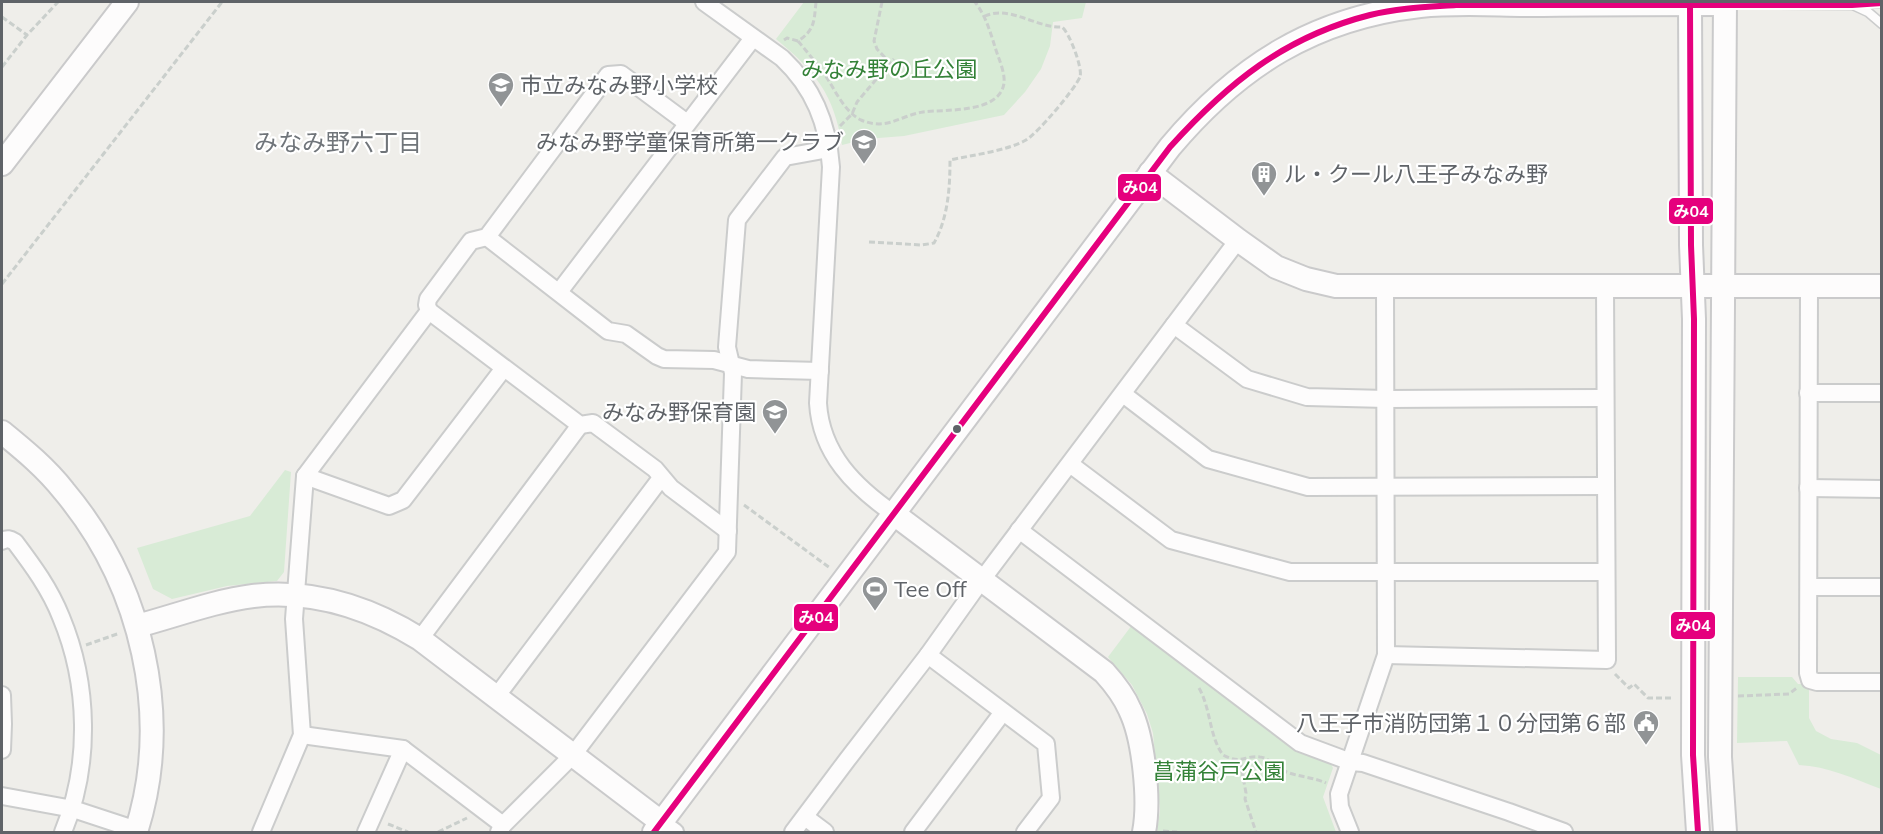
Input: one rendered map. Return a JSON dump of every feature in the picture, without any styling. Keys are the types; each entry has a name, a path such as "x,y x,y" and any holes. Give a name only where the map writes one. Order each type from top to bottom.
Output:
{"street":[{"path":"2,164 127,2"},
{"path":"704,2 782,58 803,81 819,111 828,138 831,167 819,411 829,447 839,464 855,483 876,501 1104,672 1125,699 1136,724 1141,748 1150,831"},
{"path":"1690,3 1690,245 1694,320 1693,755 1698,832"},
{"path":"129,630 234,600 271,595 317,598 354,606 400,626 420,639 573,755 663,829 894,514 1150,173 1195,118 1213,99 1238,79 1294,43 1350,20 1383,12 1438,5 1725,3 1720,757 1725,832"},
{"path":"559,292 753,38"},
{"path":"580,425 429,311 428,299 471,241 487,237 608,75 621,74 687,123"},
{"path":"302,735 403,749 483,810 501,829 573,755 727,552 733,382 727,347 737,220 785,157 829,149"},
{"path":"1150,173 1276,267 1306,279 1336,286 1881,286"},
{"path":"487,237 608,331 626,334 664,359 714,360 748,369 820,371"},
{"path":"793,832 1238,240"},
{"path":"1350,832 1339,794 1386,655 1385,286"},
{"path":"1809,286 1808,673 1810,680 1817,682 1881,682"},
{"path":"1386,655 1607,660 1605,287"},
{"path":"261,832 302,735 294,619 305,476 429,311"},
{"path":"1174,325 1247,379 1307,397 1605,398"},
{"path":"305,476 389,506 403,500 504,368"},
{"path":"1808,393 1881,393"},
{"path":"1123,394 1208,459 1308,487 1606,486"},
{"path":"420,639 580,425 593,423 655,469 671,488 728,531"},
{"path":"2,432 52,476 94,531 116,570 129,630 149,687 151,731 149,768 136,831 73,809 2,796"},
{"path":"1070,464 1171,540 1219,551 1290,572 1606,572"},
{"path":"496,697 662,478"},
{"path":"1808,488 1881,489"},
{"path":"1019,531 1300,743 1564,832"},
{"path":"2,541 5,539 15,542 39,573 61,616 72,651 82,708 83,741 81,773 73,809 63,832"},
{"path":"1809,587 1881,586"},
{"path":"928,655 1046,744 1051,798 1025,832"},
{"path":"2,694 2,750"},
{"path":"913,832 1003,712"},
{"path":"369,825 403,749"},
{"path":"805,817 825,832"}],"lane":[{"path":"1725,3 1852,5 1881,3"},
{"path":"1852,5 1868,12 1881,24"}],"path":[{"path":"2,68 27,35 58,2"},
{"path":"2,284 222,2"},
{"path":"798,41 808,34 814,22 816,2"},
{"path":"882,2 874,41 877,49 890,63"},
{"path":"781,43 787,38 798,41 852,114 860,119 881,125 913,114 975,107 997,97 1002,92 1004,79 985,16 975,2"},
{"path":"869,242 934,243 948,200 950,160 1025,141 1041,128 1080,77 1080,66 1067,31 1062,27 1050,27 1010,14 992,13 985,16"},
{"path":"2,17 27,35"},
{"path":"839,126 844,124 852,114 857,102 894,59"},
{"path":"729,493 830,568"},
{"path":"72,651 129,630"},
{"path":"1610,669 1629,688 1634,684 1648,698 1667,698"},
{"path":"1196,683 1205,701 1219,750 1223,755 1240,761 1259,756 1267,759 1282,771 1313,778 1331,786"},
{"path":"1733,697 1789,694"},
{"path":"1240,761 1245,799 1256,832"},
{"path":"438,832 483,810"},
{"path":"369,825 408,832"},
{"path":"1150,831 1177,832"}],"green space":[{"name":"みなみ野の丘公園","path":"804,2 1086,2 1082,18 1053,22 1050,46 1041,69 1025,92 1004,115 904,136 866,139 842,145 834,111 821,85 802,62 776,39"},
{"path":"285,470 291,472 284,572 277,581 227,586 172,599 153,589 137,548 250,516"},
{"name":"菖蒲谷戸公園","path":"1132,625 1329,760 1333,768 1323,797 1336,832 1157,832 1160,810 1153,733 1147,714 1132,685 1108,657"},
{"path":"1738,677 1792,677 1798,684 1809,684 1809,718 1816,731 1831,739 1857,743 1881,755 1881,789 1830,770 1799,765 1787,741 1737,743"}],"transit line":[{"name":"み04","path":"654,832 1170,147 1214,102 1260,65 1284,50 1339,24 1370,15 1413,8 1456,5 1852,5 1882,3"},
{"name":"み04","path":"1690,4 1691,245 1694,319 1693,755 1698,832"}],"place":[{"name":"市立みなみ野小学校","path":"501,108"},
{"name":"みなみ野学童保育所第一クラブ","path":"864,165"},
{"name":"ル・クール八王子みなみ野","path":"1264,197"},
{"name":"みなみ野保育園","path":"775,435"},
{"name":"Tee Off","path":"875,612"},
{"name":"八王子市消防団第１０分団第６部","path":"1646,746"}],"district":[{"name":"みなみ野六丁目","path":"338,142"}]}
